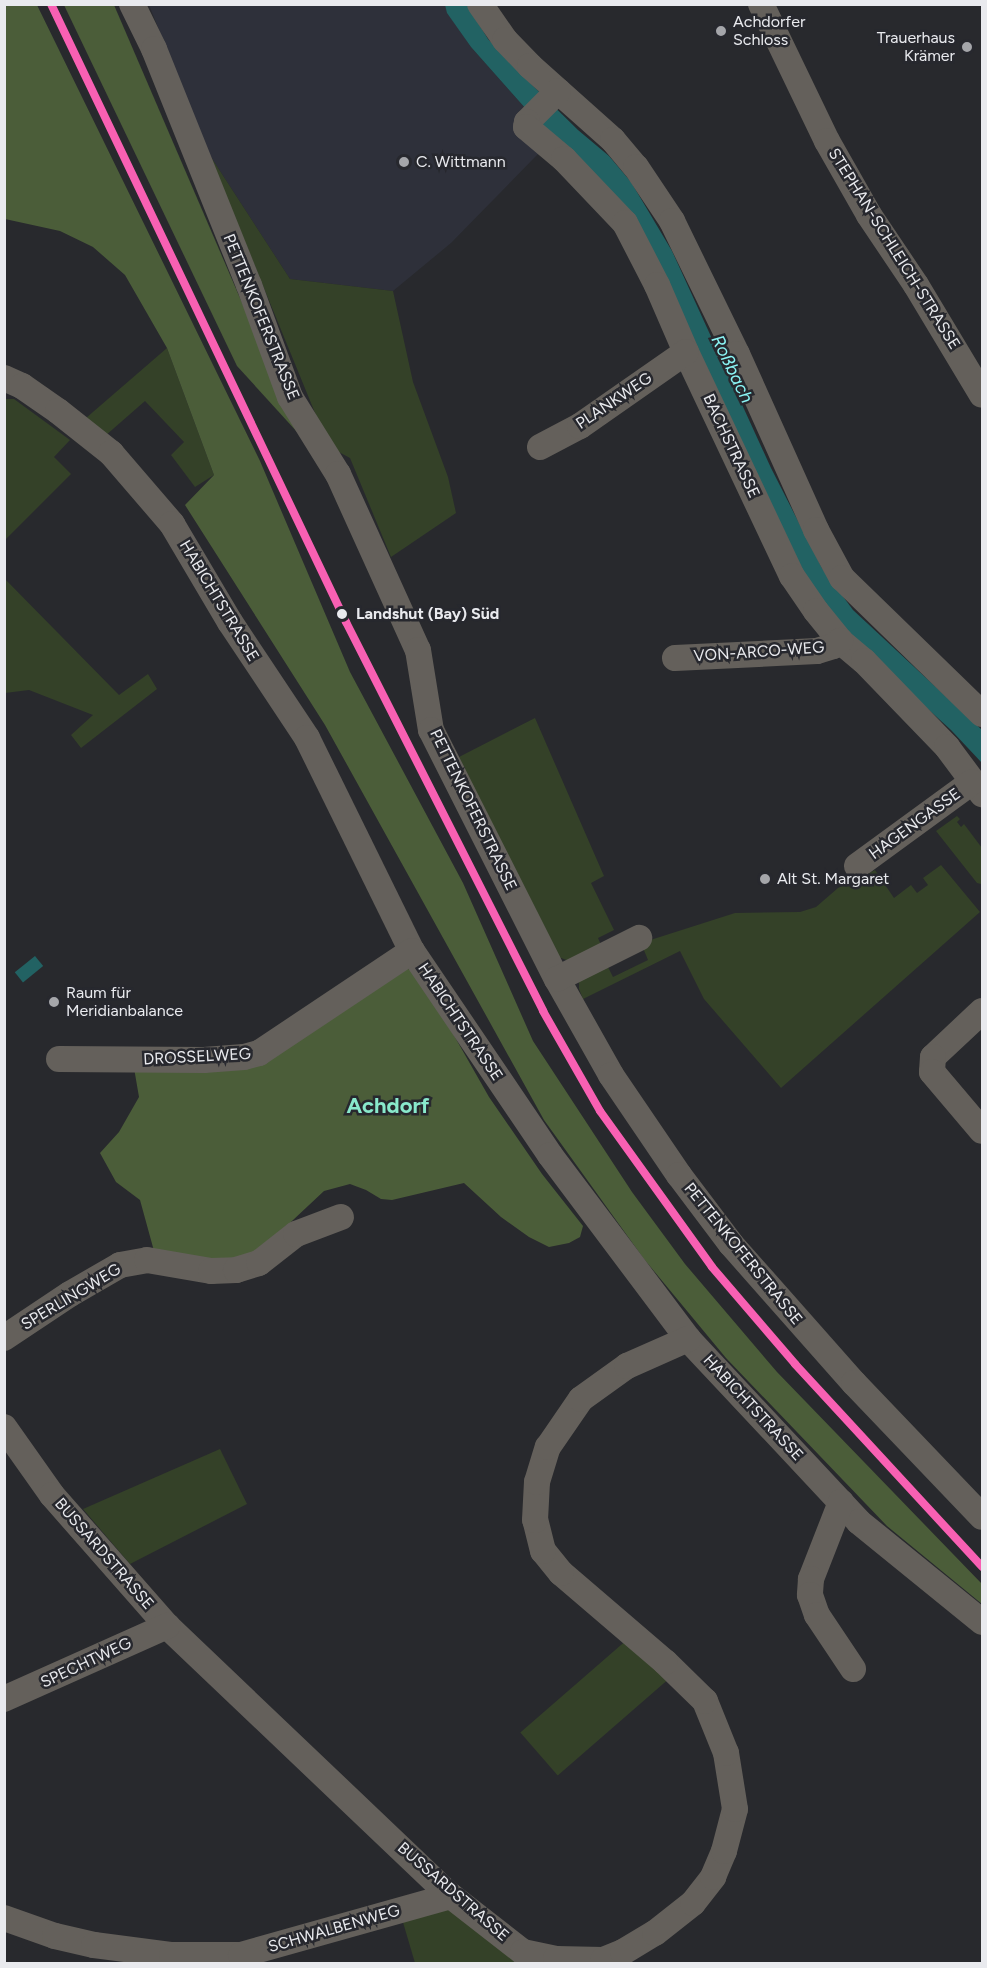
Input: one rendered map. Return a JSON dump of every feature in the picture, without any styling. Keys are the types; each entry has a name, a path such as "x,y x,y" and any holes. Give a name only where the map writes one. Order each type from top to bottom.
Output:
{"street":[{"name":"PETTENKOFERSTRASSE","path":"132,4 154,50 249,285 290,397 338,474 418,650 431,730 557,979 611,1076 679,1175 731,1244 847,1375 982,1517"},
{"path":"480,4 546,103 613,140 636,167 672,221 737,354 811,520 842,578 982,714"},
{"name":"STEPHAN-SCHLEICH-STRASSE","path":"761,4 827,141 869,215 916,285 982,395"},
{"name":"BACHSTRASSE","path":"546,103 527,122 528,130 564,159 625,223 657,285 686,352 792,576 840,640 864,661 947,747 977,788"},
{"name":"PLANKWEG","path":"540,447 580,426 686,352"},
{"name":"HABICHTSTRASSE","path":"4,378 22,386 58,411 111,453 172,524 230,622 307,738 412,951 550,1155 688,1339 859,1522 982,1622"},
{"name":"VON-ARCO-WEG","path":"675,658 817,651 833,646 840,640"},
{"name":"HAGENGASSE","path":"857,866 977,788"},
{"path":"557,979 639,938"},
{"name":"DROSSELWEG","path":"59,1059 204,1060 244,1057 259,1053 412,951"},
{"path":"982,1011 933,1057 932,1072 982,1131"},
{"name":"SPERLINGWEG","path":"4,1338 70,1294 120,1265 147,1260 211,1271 236,1270 259,1263 296,1234 341,1217"},
{"name":"BUSSARDSTRASSE","path":"4,1427 52,1495 167,1626 451,1896 523,1952 556,1959 603,1960 623,1952 655,1933 693,1903 713,1877 724,1851 735,1809 726,1753 705,1701 665,1662 561,1573 543,1551 535,1520 537,1482 548,1447 581,1399 627,1366 688,1339"},
{"path":"841,1502 811,1579 810,1595 817,1615 854,1669"},
{"name":"SPECHTWEG","path":"4,1699 167,1626"},
{"name":"SCHWALBENWEG","path":"4,1918 55,1936 94,1945 242,1959 451,1896"}],"shaded area":[{"path":"149,5 445,5 471,47 526,109 514,120 515,126 539,153 451,243 393,291 290,279 209,154"}],"green space":[{"path":"5,4 37,5 260,461 350,672 463,883 533,1041 632,1192 685,1264 777,1372 982,1584 982,1604 887,1526 726,1358 644,1259 544,1120 325,725 185,505 214,475 167,348 125,275 93,247 60,231 5,219"},
{"path":"64,5 114,5 298,433 237,366"},
{"path":"209,154 290,279 393,291 413,382 448,477 456,513 391,557 350,458 337,451 320,425"},
{"path":"167,348 214,475 195,487 171,455 184,442 145,401 105,436 86,418"},
{"path":"5,399 14,399 70,440 54,457 71,474 5,540"},
{"path":"4,578 119,695 148,674 157,689 81,748 71,735 93,715 29,690 5,693"},
{"path":"535,718 604,876 591,883 614,930 598,938 602,947 569,961 556,956 459,757"},
{"path":"957,816 960,819 957,822 961,827 964,824 982,848 981,884 977,883 936,831"},
{"path":"941,865 980,912 781,1088 704,999 680,951 583,999 579,989 579,980 607,965 613,977 648,960 641,943 735,913 800,912 816,907 838,888 875,870 894,898 911,885 917,893 928,885 923,878"},
{"path":"406,968 419,974 489,1097 542,1174 583,1226 580,1237 569,1243 549,1247 529,1237 501,1217 464,1183 392,1200 381,1199 350,1184 324,1191 261,1250 218,1262 154,1251 140,1200 116,1182 100,1153 119,1132 139,1097 134,1068 244,1057"},
{"path":"220,1449 247,1504 130,1564 83,1509"},
{"path":"629,1638 666,1681 558,1775 520,1732"},
{"path":"446,1909 519,1963 415,1963 402,1919"}],"water":[{"path":"445,5 467,5 488,39 578,130 609,156 631,182 672,251 771,468 822,568 853,610 982,730 982,763 951,730 839,628 808,588 665,287 526,109 471,47 447,13"},
{"path":"35,956 43,966 23,982 15,972"}],"transit line":[{"path":"51,4 346,622 543,1011 600,1111 712,1267 795,1364 982,1567"}],"place":[{"name":"Achdorfer Schloss","path":"721,31"},
{"name":"Trauerhaus Krämer","path":"967,47"},
{"name":"C. Wittmann","path":"404,162"},
{"name":"Landshut (Bay) Süd","path":"342,614"},
{"name":"Alt St. Margaret","path":"765,879"},
{"name":"Raum für Meridianbalance","path":"54,1002"}],"district":[{"name":"Achdorf","path":"388,1106"}],"water label":[{"name":"Roßbach","path":"732,369"}]}
